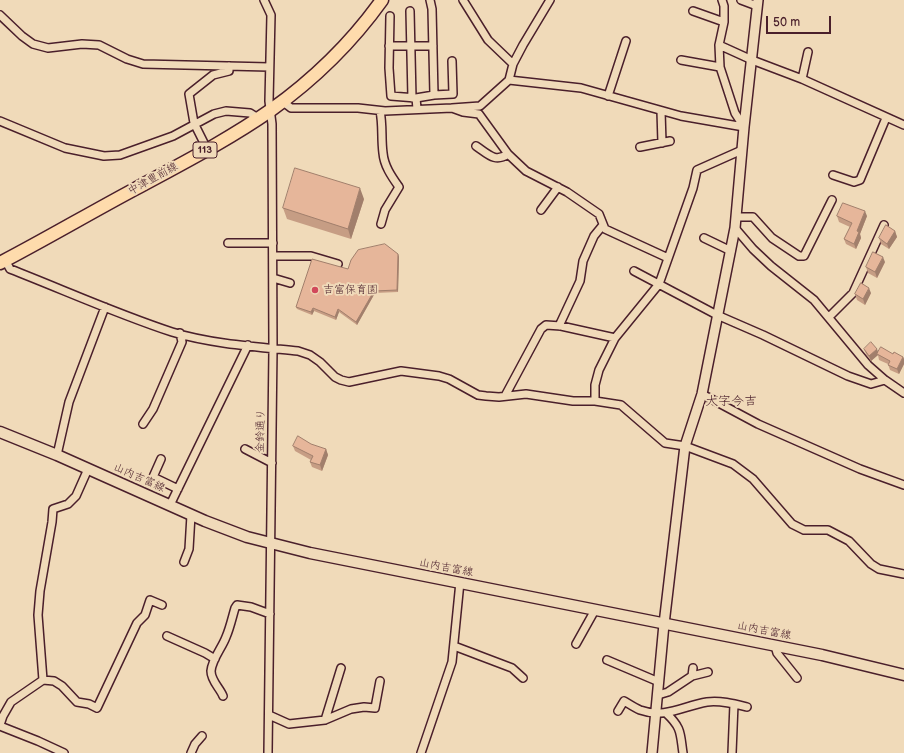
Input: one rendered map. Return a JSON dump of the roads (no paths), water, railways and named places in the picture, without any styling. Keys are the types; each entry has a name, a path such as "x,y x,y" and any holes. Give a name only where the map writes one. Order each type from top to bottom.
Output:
{"main road":[{"name":"中津豊前線","path":"2,262 208,149 270,110 313,75 345,45 370,17 382,0"},
{"name":"山内吉富線","path":"0,432 57,455 191,515 247,537 310,552 822,655 904,675"}],"street":[{"name":"金鈴通り","path":"264,0 271,15 272,27 269,67 269,101 272,124 273,349 268,753"},
{"path":"430,0 432,9 434,95"},
{"path":"463,0 488,40 513,64"},
{"path":"282,101 291,108 358,108 380,111 480,106 509,80 513,64 523,44 550,0"},
{"path":"722,0 724,6 724,22 719,44 720,67 735,114 744,127"},
{"path":"652,753 664,624 685,446 702,394 735,228 757,3 741,0"},
{"path":"410,11 414,98 417,109"},
{"path":"693,11 724,22"},
{"path":"0,15 22,36 33,44 48,48 82,44 100,44 127,59 143,64 269,67"},
{"path":"390,16 389,68 391,96 414,98 453,94 452,61"},
{"path":"608,96 626,41"},
{"path":"719,44 752,60 802,79 904,125"},
{"path":"389,46 433,46"},
{"path":"802,79 808,52"},
{"path":"682,60 720,67"},
{"path":"208,149 194,123 190,94 213,75 229,71 229,66"},
{"path":"509,80 581,88 681,116 744,127"},
{"path":"452,108 463,112 479,114 508,154 526,171 558,187 599,214 605,230 668,258"},
{"path":"0,121 65,148 104,156 120,155 173,136 194,123 214,114 226,111 250,113 258,118"},
{"path":"380,111 383,124 383,153 390,175 399,187 386,210 381,224"},
{"path":"640,148 666,142 661,111"},
{"path":"833,175 854,182 860,180 886,118"},
{"path":"476,146 493,158 502,158 508,154"},
{"path":"596,401 594,385 599,370 615,338 659,284 693,188 697,170 742,150"},
{"path":"541,210 558,187"},
{"path":"736,217 754,217 772,238 799,256 804,256 832,200"},
{"path":"559,326 580,281 583,260 594,236 603,225"},
{"path":"829,317 853,293 884,225"},
{"path":"735,228 757,254 814,300 868,365 885,380 904,393"},
{"path":"704,238 731,251"},
{"path":"228,243 273,243"},
{"path":"273,256 311,256 338,264"},
{"path":"2,262 10,268 105,307 180,333 211,340 298,351 310,355 320,362 335,377 349,382 401,371 439,376 449,379 478,395 505,396 526,394 573,401 596,401 621,405 665,443 685,446 732,464 738,468 753,479 792,524 804,530 828,530 849,541 871,564 879,569 904,574"},
{"path":"634,271 717,315 763,335 848,376 870,384 885,380"},
{"path":"273,278 290,283"},
{"path":"57,455 69,402 105,307"},
{"path":"505,396 541,328 546,325 587,331 615,338"},
{"path":"143,424 153,409 182,342 180,333"},
{"path":"170,505 248,345"},
{"path":"702,394 758,424 860,469 904,485"},
{"path":"245,449 272,463"},
{"path":"161,459 153,477 178,489"},
{"path":"43,680 38,615 40,591 53,509 68,504 76,496 88,469"},
{"path":"184,562 189,549 191,515"},
{"path":"421,753 452,662 460,582"},
{"path":"64,753 0,725 11,702 43,680 54,681 62,686 77,702 89,704 97,708 137,623 145,615 150,600 162,605"},
{"path":"223,696 215,684 212,671 215,659 226,638 238,605 251,607 270,614"},
{"path":"576,644 594,610"},
{"path":"167,636 215,659"},
{"path":"454,646 512,668 523,678"},
{"path":"775,646 777,654 797,678"},
{"path":"607,660 659,682"},
{"path":"325,720 341,668"},
{"path":"692,676 693,668"},
{"path":"658,695 668,692 692,676 708,672"},
{"path":"268,715 288,724 325,720 352,709 364,707 375,708 380,681"},
{"path":"618,711 624,701 640,710 656,713 666,713 708,702 747,706"},
{"path":"732,753 734,704"},
{"path":"666,713 676,722 679,728 683,753"},
{"path":"191,753 195,744 202,736"}],"place":[{"name":"吉富保育園","path":"315,290"}],"district":[{"name":"大字今吉","path":"731,402"}]}
